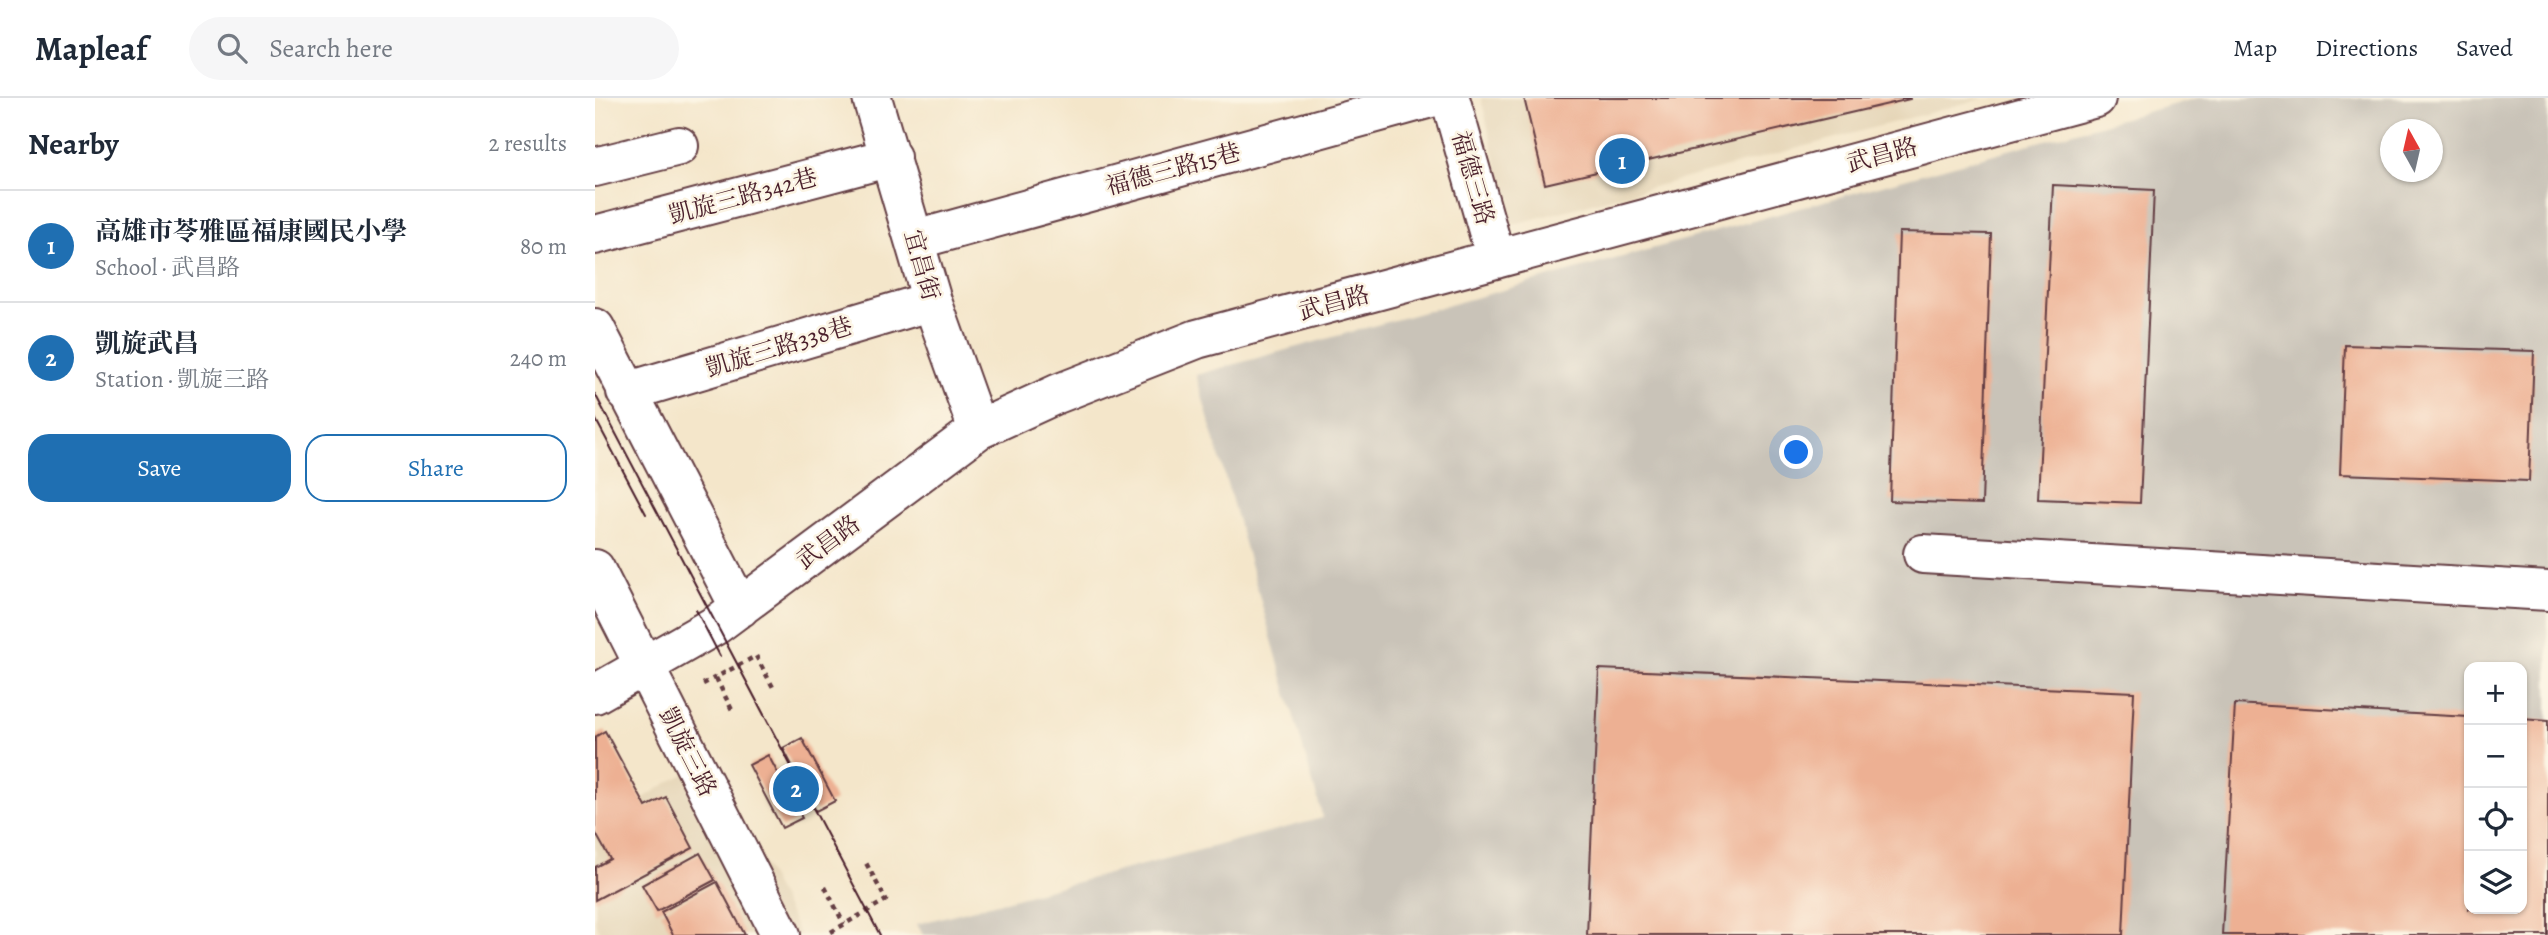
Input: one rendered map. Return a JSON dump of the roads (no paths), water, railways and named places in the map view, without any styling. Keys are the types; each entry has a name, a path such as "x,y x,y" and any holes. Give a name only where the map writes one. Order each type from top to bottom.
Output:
{"street":[{"name":"宜昌街","path":"873,98 932,301 978,430"},
{"name":"福德三路15巷","path":"915,240 1431,98"},
{"name":"福德三路","path":"1450,98 1496,259"},
{"name":"武昌路","path":"595,694 716,625 978,430 1069,389 1197,339 2097,98"},
{"path":"595,166 679,146"},
{"name":"凱旋三路342巷","path":"595,235 891,157"},
{"name":"凱旋三路338巷","path":"626,392 932,301"},
{"path":"595,328 740,608"},
{"path":"1923,554 2548,591"},
{"name":"凱旋三路","path":"595,569 782,935"}],"tram line":[{"path":"595,394 880,935"},
{"path":"595,418 646,514"},
{"path":"696,610 720,656"}],"place":[{"name":"高雄市苓雅區福康國民小學","path":"1622,161"},
{"name":"凱旋武昌","path":"796,789"}]}
